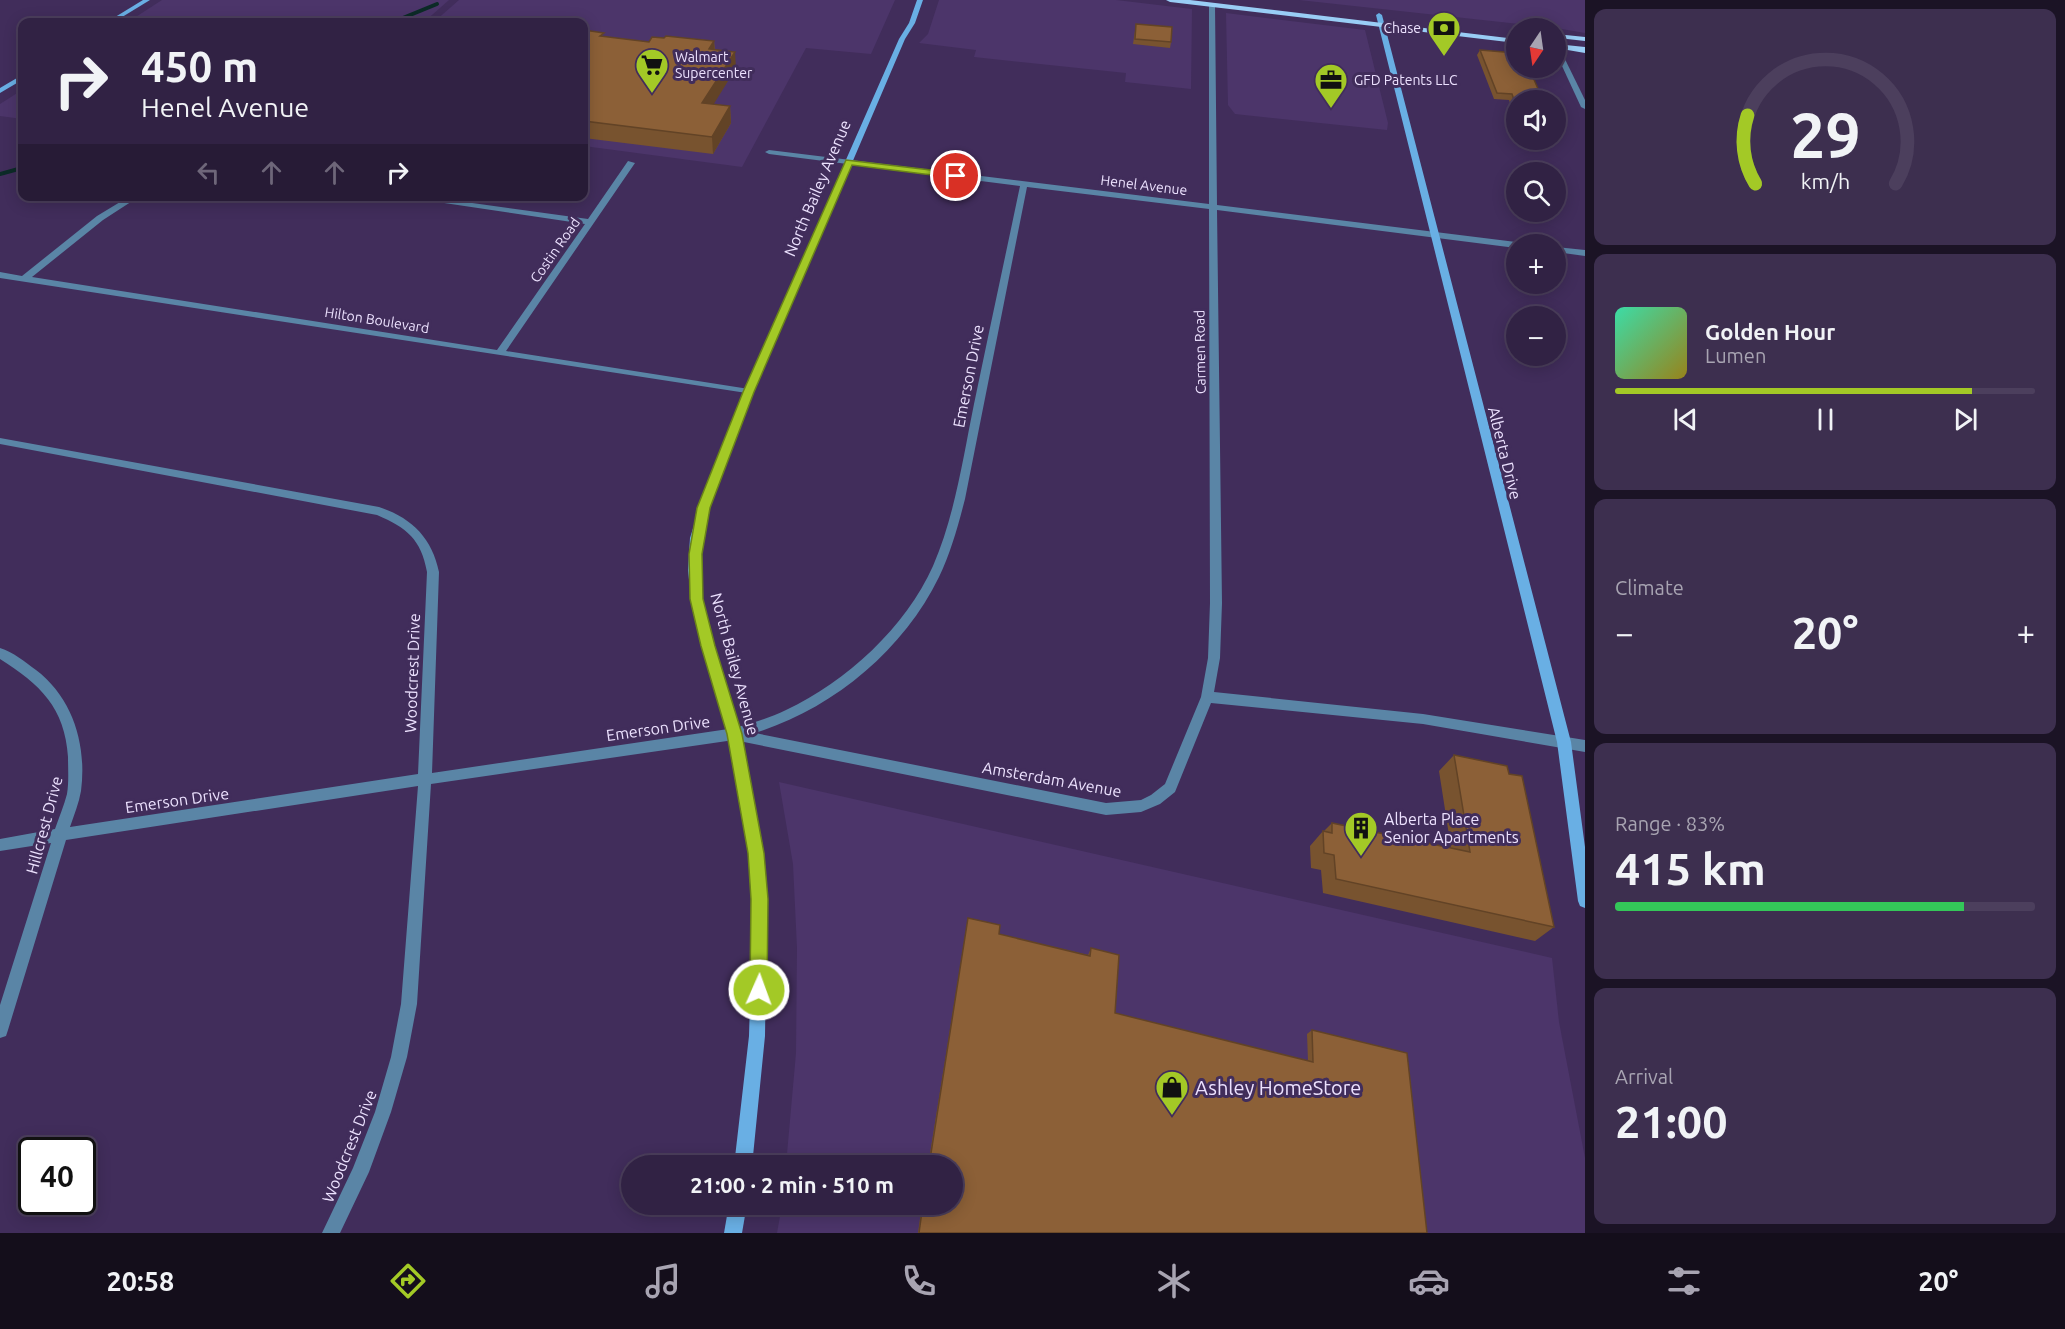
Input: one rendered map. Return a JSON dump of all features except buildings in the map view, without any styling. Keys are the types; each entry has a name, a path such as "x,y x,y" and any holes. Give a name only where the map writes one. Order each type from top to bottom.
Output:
{"main road":[{"path":"1170,0 1505,30"},
{"path":"1246,0 1506,39"},
{"path":"1566,37 1585,39"},
{"path":"1566,48 1585,50"}],"street":[{"path":"117,18 147,0"},
{"name":"North Bailey Avenue","path":"744,1155 757,1036 760,899 756,853 735,734 702,622 694,570 696,538 704,508 749,392 902,39 912,23 920,0"},
{"name":"Carmen Road","path":"1207,698 1213,666 1216,603 1212,5"},
{"name":"Alberta Drive","path":"1381,20 1494,475 1564,742 1585,901"},
{"path":"1566,68 1585,107"},
{"path":"0,91 18,80"},
{"name":"Henel Avenue","path":"769,153 1506,244"},
{"name":"Costin Road","path":"500,353 632,163"},
{"name":"Emerson Drive","path":"0,845 147,820 735,734 797,711 832,689 863,665 889,639 928,586 953,525 1024,184"},
{"path":"24,279 100,218 128,201"},
{"path":"437,201 590,222"},
{"path":"1566,251 1585,253"},
{"name":"Hilton Boulevard","path":"0,275 749,392"},
{"name":"Woodcrest Drive","path":"0,441 379,511 400,520 415,531 424,542 431,557 433,572 425,780 409,1004 399,1057 383,1112 368,1152 331,1233"},
{"name":"Hillcrest Drive","path":"0,653 34,676 53,693 64,710 73,732 77,764 74,792 62,835 0,1030"},
{"path":"1207,698 1423,719 1585,746"},
{"name":"Amsterdam Avenue","path":"735,734 1106,808 1126,810 1144,806 1159,799 1170,788 1207,698"},
{"path":"733,1233 736,1215"}],"shaded area":[{"path":"162,0 449,0 429,18 134,18"},
{"path":"459,0 895,0 871,54 806,48 742,167 588,147 588,18 439,18"},
{"path":"939,0 1116,0 1192,9 1191,89 1125,82 1126,73 974,57 976,50 919,43 928,34"},
{"path":"1299,0 1585,0 1585,33 1566,30 1566,18 1506,18 1506,23"},
{"path":"1226,13 1365,30 1388,123 1387,130 1235,114 1228,105"},
{"path":"18,93 18,118 0,116 0,104"},
{"path":"779,782 1552,958 1559,1022 1585,1158 1585,1233 777,1233 780,1215 963,1215 963,1155 787,1155 796,1053 797,948 793,864"}],"waterway":[{"path":"403,18 437,4"},
{"path":"0,174 18,169"}],"place":[{"name":"Chase","path":"1444,57"},
{"name":"Walmart Supercenter","path":"652,94"},
{"name":"GFD Patents LLC","path":"1331,109"},
{"name":"Alberta Place Senior Apartments","path":"1361,857"},
{"name":"Ashley HomeStore","path":"1172,1116"}],"route":[{"path":"759,990 760,899 756,853 735,734 708,646 697,599 694,570 696,538 713,480 849,162 956,176"}]}
